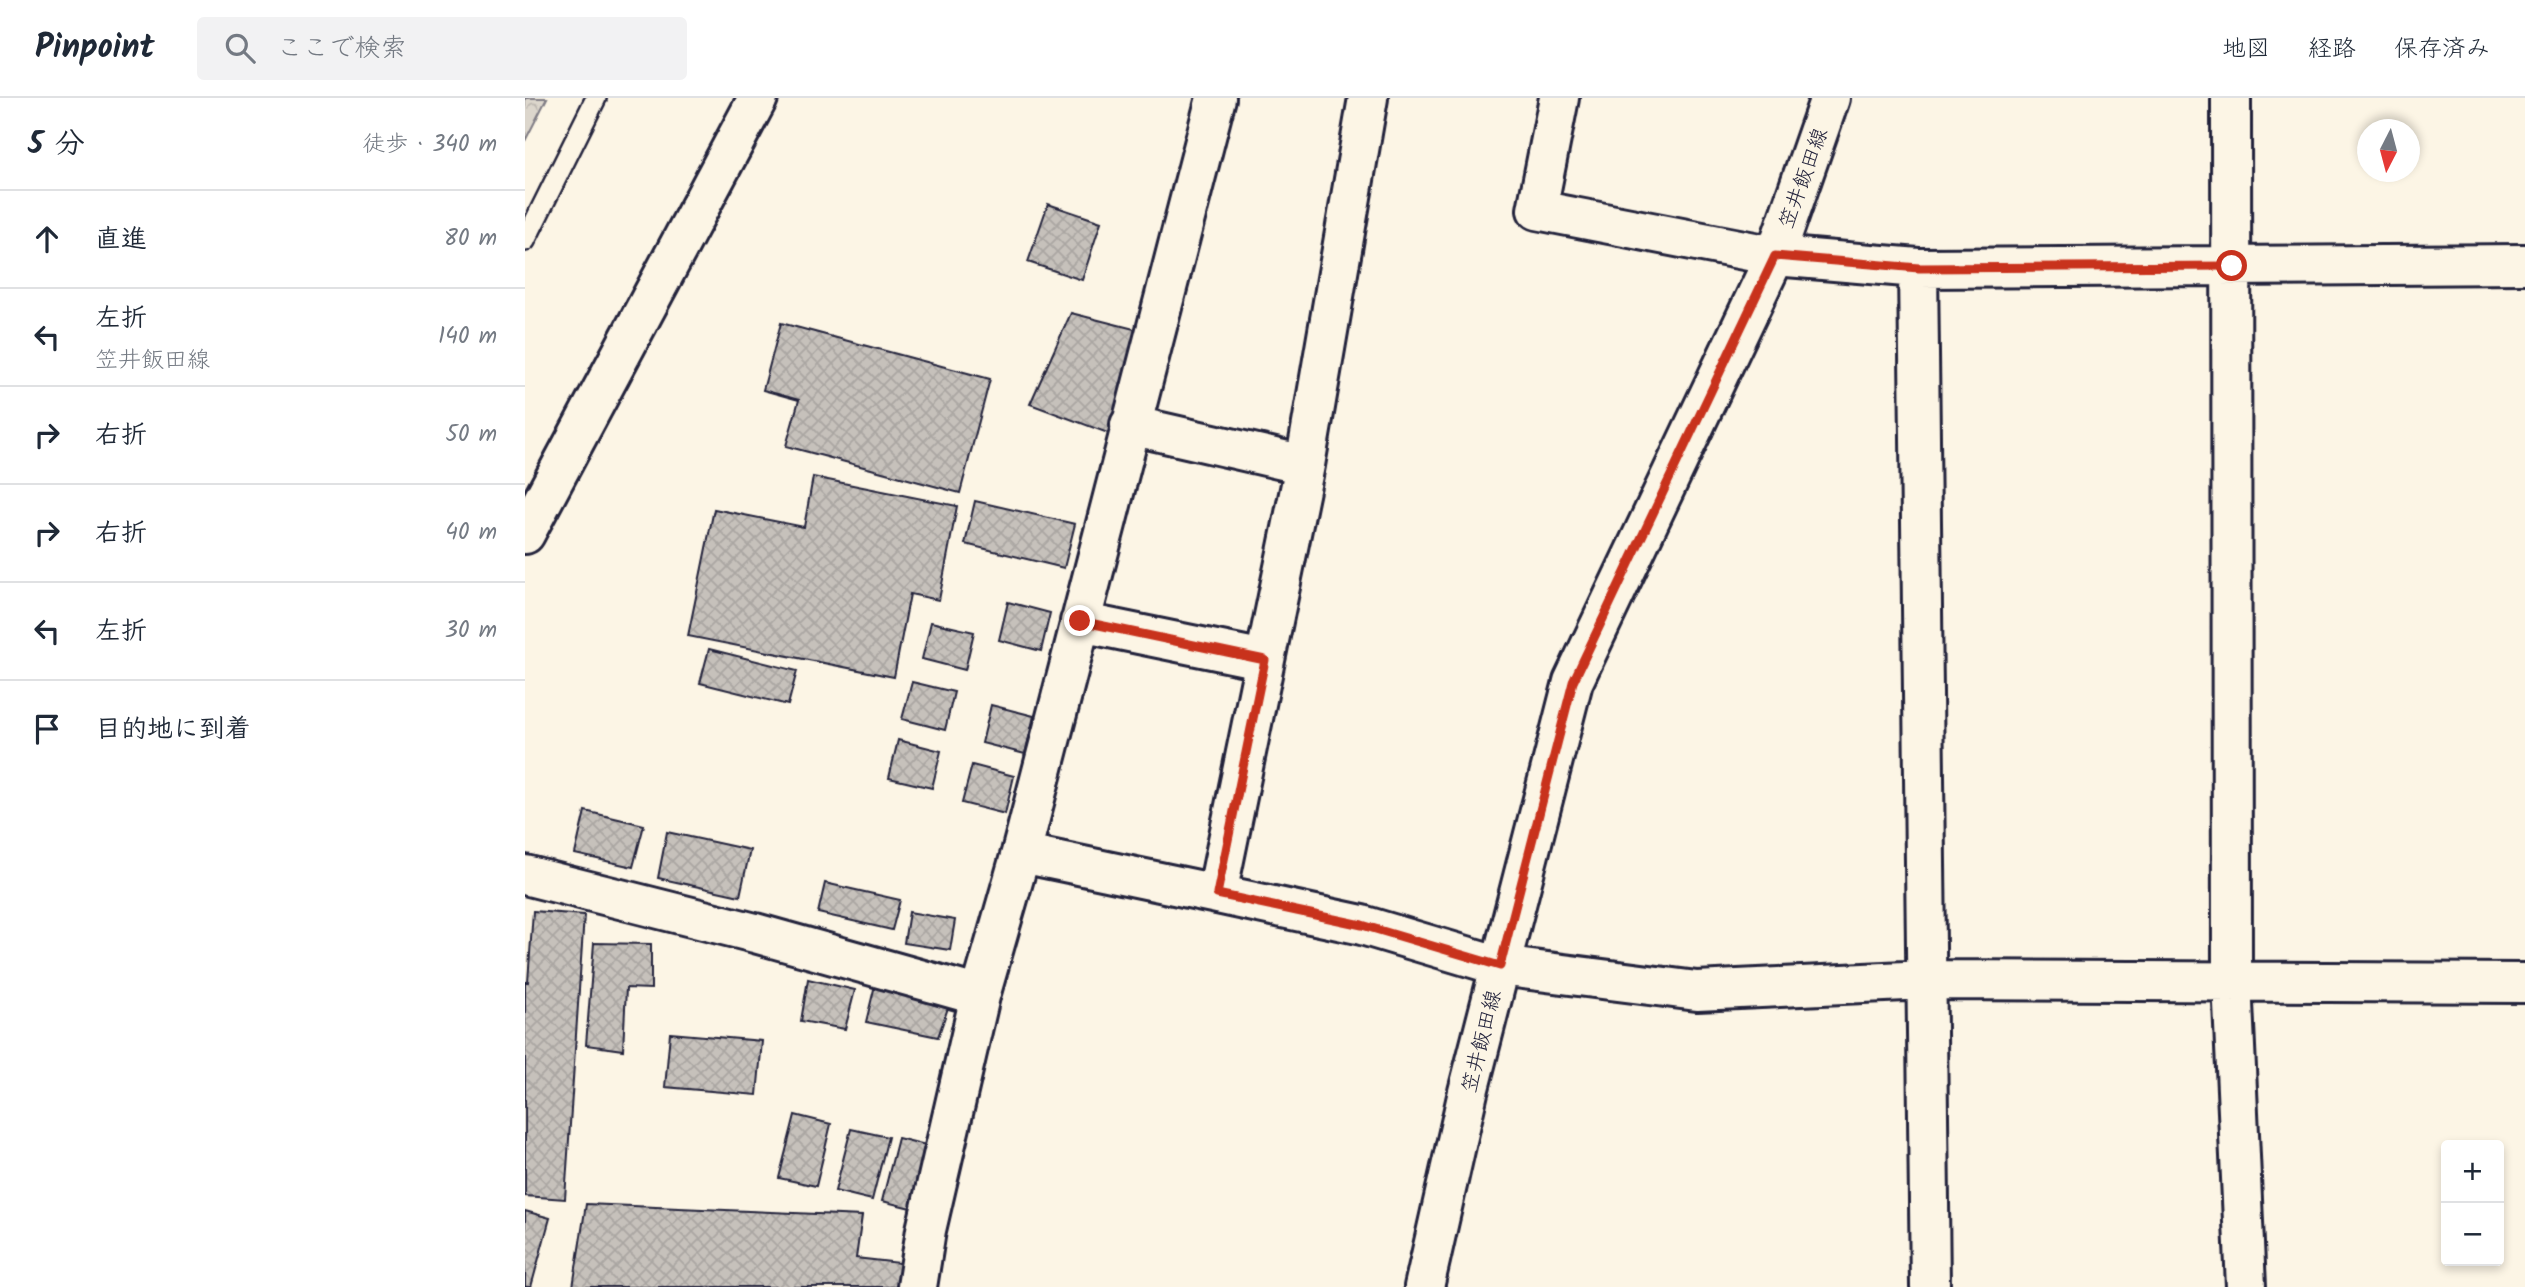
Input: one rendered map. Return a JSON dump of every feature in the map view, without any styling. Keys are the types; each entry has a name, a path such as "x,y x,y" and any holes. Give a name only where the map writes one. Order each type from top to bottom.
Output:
{"street":[{"path":"525,534 758,98"},
{"path":"918,1287 926,1230 980,996 1021,853 1216,98"},
{"path":"1217,894 1305,465 1368,98"},
{"path":"1559,98 1537,210 1775,256 1919,268 2525,264"},
{"name":"笠井飯田線","path":"1424,1287 1500,966 1573,682 1775,256 1830,98"},
{"path":"2231,98 2232,981 2246,1287"},
{"path":"1919,268 1930,1287"},
{"path":"1130,425 1305,465"},
{"path":"1080,621 1265,660"},
{"path":"1021,853 1362,925 1500,966 1697,991 1926,980 2525,983"},
{"path":"525,875 755,933 980,996"}],"lane":[{"path":"525,241 596,98"}],"green space":[{"path":"525,98 547,98 525,141"}],"building":[{"path":"1048,204 1101,222 1082,280 1028,262"},
{"path":"1071,313 1138,330 1113,435 1030,404"},
{"path":"781,323 990,379 960,493 786,446 799,400 763,390"},
{"path":"813,477 957,506 939,600 910,594 894,677 688,636 714,509 804,527"},
{"path":"975,501 1075,524 1064,568 965,544"},
{"path":"1008,602 1050,613 1041,651 999,640"},
{"path":"931,622 974,632 965,670 922,659"},
{"path":"709,649 797,671 788,705 700,683"},
{"path":"912,682 954,692 945,730 902,719"},
{"path":"991,705 1034,716 1025,754 982,743"},
{"path":"898,740 941,751 932,788 889,778"},
{"path":"972,765 1014,776 1005,814 962,803"},
{"path":"585,811 644,825 633,867 575,854"},
{"path":"667,832 750,850 740,896 658,878"},
{"path":"825,883 900,900 892,930 818,913"},
{"path":"533,911 584,915 565,1199 525,1196 525,982 528,982"},
{"path":"909,912 955,920 950,950 904,943"},
{"path":"594,943 651,944 651,989 626,988 623,1050 586,1045"},
{"path":"877,977 952,996 938,1037 866,1022"},
{"path":"808,979 855,990 845,1029 801,1021"},
{"path":"670,1033 762,1041 757,1095 665,1087"},
{"path":"795,1115 831,1124 816,1186 779,1178"},
{"path":"851,1129 888,1137 872,1200 835,1191"},
{"path":"898,1138 934,1147 919,1210 882,1201"},
{"path":"586,1204 862,1216 856,1258 909,1264 903,1287 573,1287"},
{"path":"525,1211 550,1218 531,1287 525,1287"}],"route":[{"path":"1080,621 1265,660 1217,894 1362,925 1500,966 1573,682 1775,256 1919,268 2232,266"}]}
